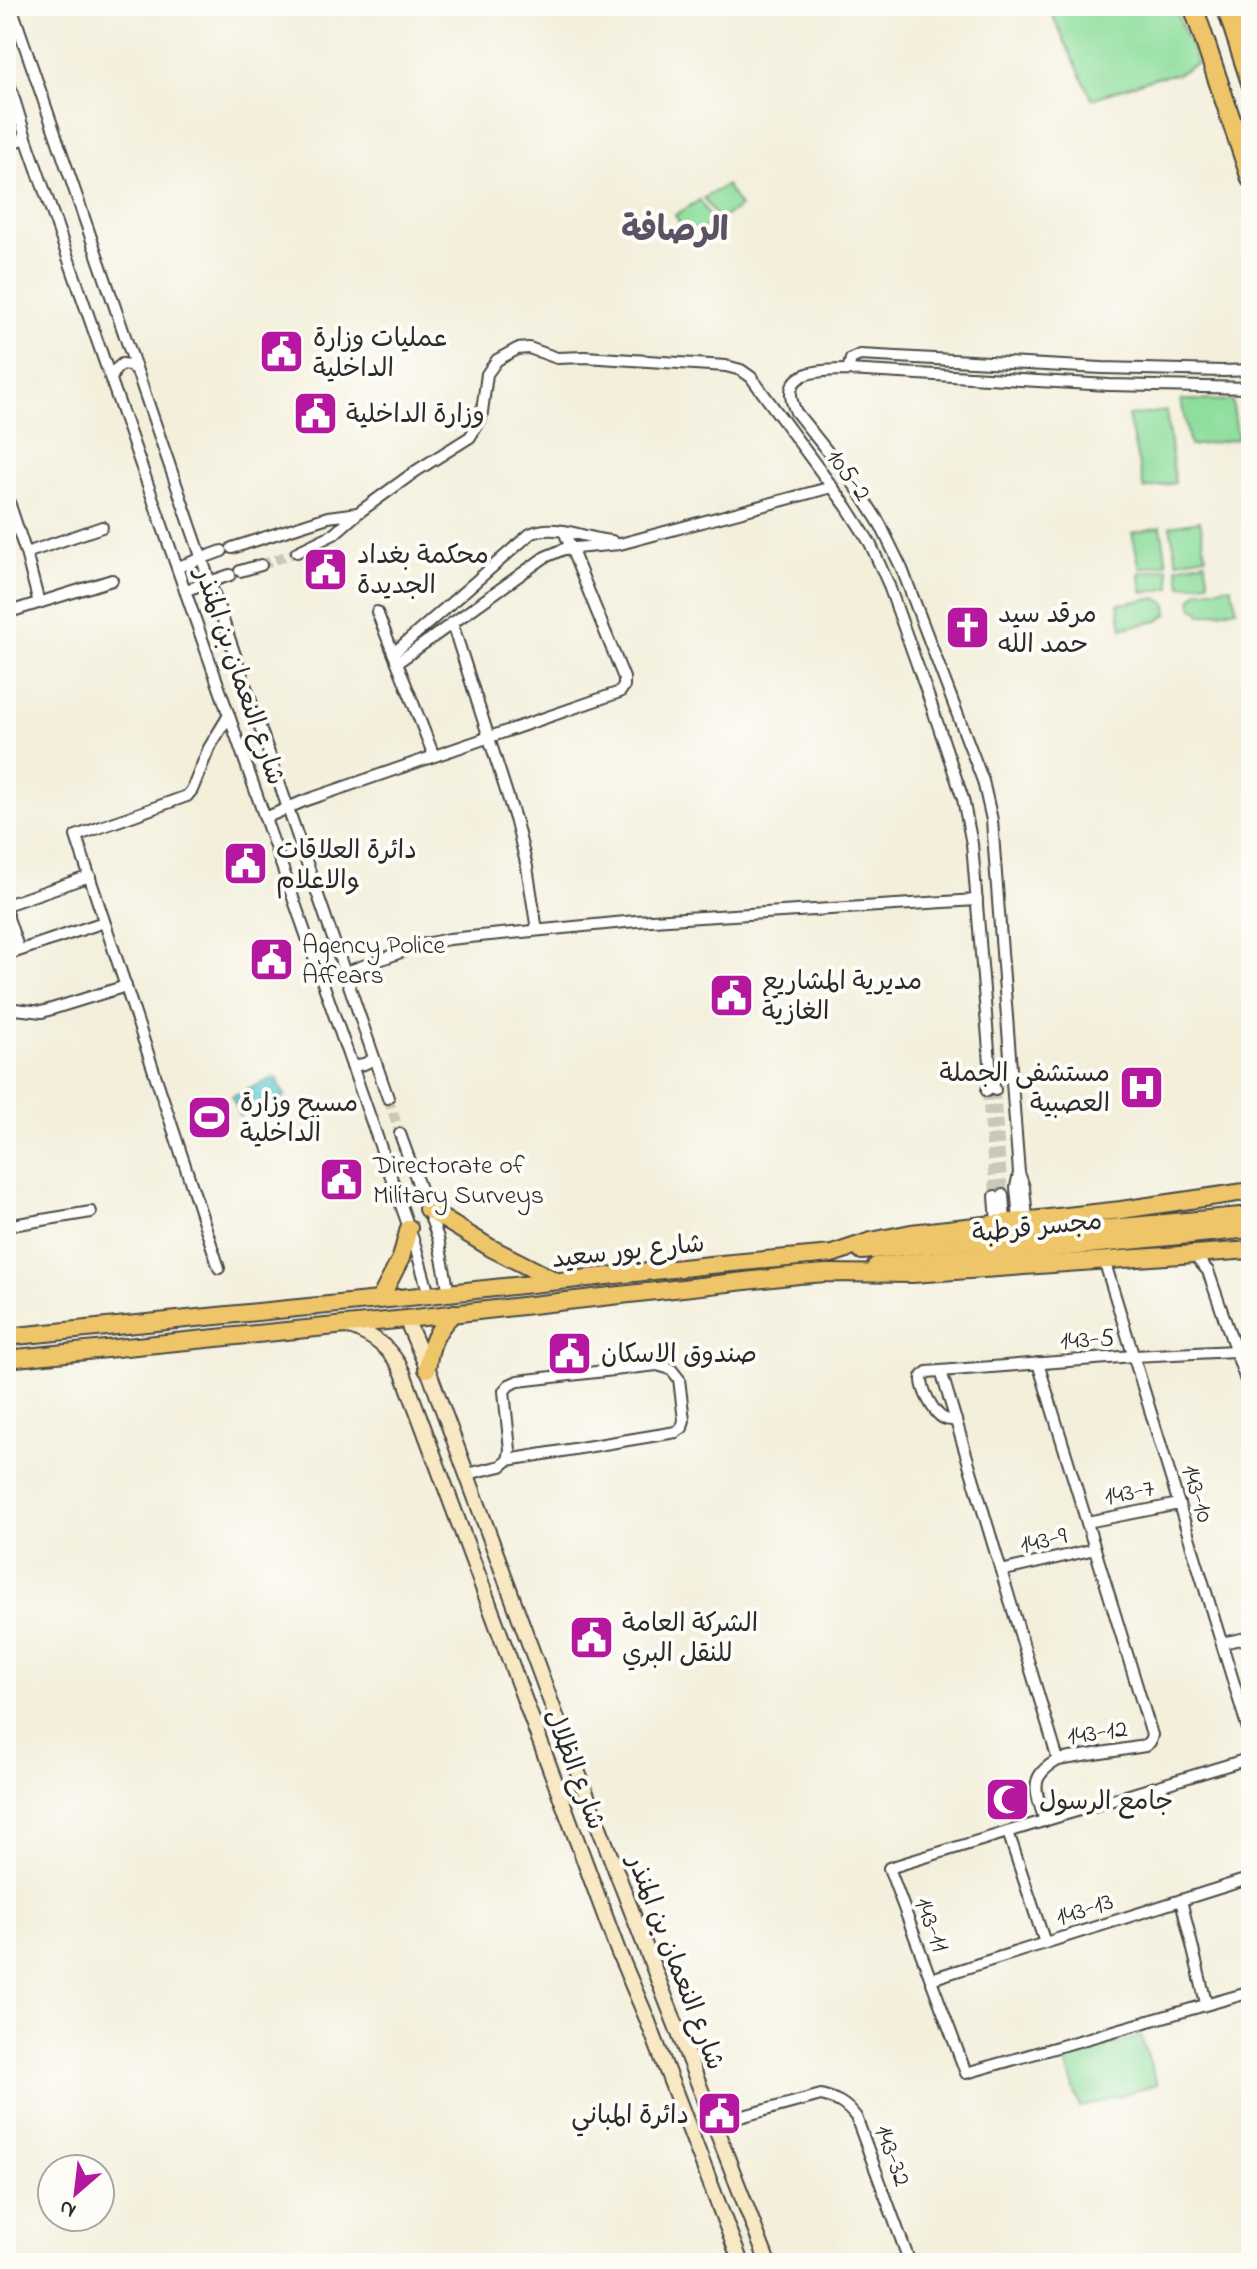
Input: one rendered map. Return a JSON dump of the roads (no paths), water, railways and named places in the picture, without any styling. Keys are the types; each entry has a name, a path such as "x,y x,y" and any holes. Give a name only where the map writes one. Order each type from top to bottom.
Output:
{"highway":[{"path":"1193,6 1251,179"},
{"path":"1226,6 1251,83"}],"main road":[{"name":"شارع بور سعيد","path":"6,1337 832,1254 901,1234 1121,1210 1251,1191"},
{"path":"427,1209 491,1248 558,1282"},
{"name":"مجسر قرطبة","path":"832,1254 1251,1215"},
{"path":"380,1299 401,1258 409,1228"},
{"name":"مجسر قرطبة","path":"827,1273 1251,1229"},
{"name":"شارع بور سعيد","path":"6,1359 827,1273 912,1274 1251,1250"},
{"path":"427,1369 435,1335 454,1313"}],"street":[{"name":"شارع النعمان بن المنذر","path":"11,6 11,21 203,558 388,1098"},
{"name":"شارع النعمان بن المنذر","path":"6,73 26,138 421,1261 429,1295"},
{"path":"6,145 26,138"},
{"path":"1251,224 1251,246"},
{"name":"105-2","path":"297,552 325,540 416,471 470,437 481,419 484,382 491,366 504,355 523,348 535,349 557,358 720,365 741,370 755,381 860,527 877,556 924,684 967,814 972,844 991,1090"},
{"path":"848,370 851,359 860,355 1090,367 1247,370 1248,388 1109,385 848,370 806,373 794,385 792,402 796,412 859,491 891,546 987,793 994,847 1019,1173 1024,1187 1012,1221"},
{"path":"1037,379 1038,363"},
{"path":"112,377 122,364 130,365 137,372"},
{"path":"396,657 557,551 630,541 832,487"},
{"path":"6,493 39,603"},
{"name":"105-2","path":"178,567 318,521 358,513"},
{"path":"318,521 325,540"},
{"path":"26,553 102,527"},
{"path":"396,657 530,534 547,529 597,540 630,541"},
{"path":"265,818 304,801 616,694 624,686 623,675 564,531"},
{"path":"186,590 261,565"},
{"path":"6,613 112,580"},
{"path":"377,612 434,756"},
{"path":"452,623 524,852 537,930"},
{"path":"219,1268 76,836 187,796 209,748 229,715"},
{"path":"6,905 90,876"},
{"path":"344,973 430,943 537,930 977,900"},
{"path":"6,912 19,950"},
{"path":"6,955 104,922"},
{"path":"6,1008 42,1012 126,986"},
{"path":"352,1066 374,1059"},
{"path":"400,1134 443,1256 449,1293"},
{"path":"999,1196 1012,1221"},
{"path":"6,1226 91,1212"},
{"path":"1208,1271 1210,1261 1217,1252"},
{"path":"1192,1254 1208,1271 1251,1395"},
{"name":"143-10","path":"1104,1260 1251,1739"},
{"name":"شارع النعمان بن المنذر","path":"406,1319 768,2263"},
{"name":"شارع الظلال","path":"335,1324 374,1338 386,1347 399,1364 618,1951 741,2263"},
{"name":"143-5","path":"941,1371 1235,1351"},
{"name":"143-12","path":"941,1371 1058,1760 1145,1746 1152,1735 1038,1363"},
{"path":"448,1495 508,1460 676,1432 682,1428 684,1420 679,1379 671,1369 657,1365 518,1381 509,1385 504,1391 510,1450 508,1460"},
{"path":"941,1371 927,1372 922,1377 921,1385 938,1414 946,1420 956,1420"},
{"name":"143-7","path":"1087,1522 1179,1504"},
{"name":"143-9","path":"1001,1571 1095,1549"},
{"path":"1222,1643 1251,1637"},
{"path":"534,1724 556,1716"},
{"name":"143-11","path":"1251,1758 889,1868 966,2073 1251,1992"},
{"path":"1045,1821 1036,1792 1036,1779 1043,1768 1058,1760"},
{"path":"566,1810 589,1802"},
{"path":"1008,1832 1045,1943"},
{"name":"143-13","path":"931,1979 1251,1878"},
{"path":"1181,1900 1206,2003"},
{"name":"143-32","path":"714,2124 821,2095 848,2106 856,2117 910,2263"},
{"path":"680,2105 704,2097"}],"water":[{"path":"276,1077 285,1097 240,1116 232,1096"}],"tunnel":[{"path":"261,565 297,552"},
{"path":"995,1090 1003,1195"},
{"path":"987,1091 995,1196"},
{"path":"388,1098 400,1134"}],"place":[{"name":"عمليات وزارة الداخلية","path":"282,352"},
{"name":"وزارة الداخلية","path":"315,413"},
{"name":"محكمة بغداد الجديدة","path":"326,569"},
{"name":"مرقد سيد حمد الله","path":"967,628"},
{"name":"دائرة العلاقات والاعلام","path":"245,864"},
{"name":"Agency Police Affears","path":"271,959"},
{"name":"مديرية المشاريع الغازية","path":"731,995"},
{"name":"مستشفى الجملة العصبية","path":"1141,1087"},
{"name":"مسبح وزارة الداخلية","path":"209,1117"},
{"name":"Directorate of Military Surveys","path":"342,1179"},
{"name":"صندوق الاسكان","path":"570,1353"},
{"name":"الشركة العامة للنقل البري","path":"591,1637"},
{"name":"جامع الرسول","path":"1008,1800"},
{"name":"دائرة المباني","path":"720,2114"}],"district":[{"name":"الرصافة","path":"675,228"}]}
